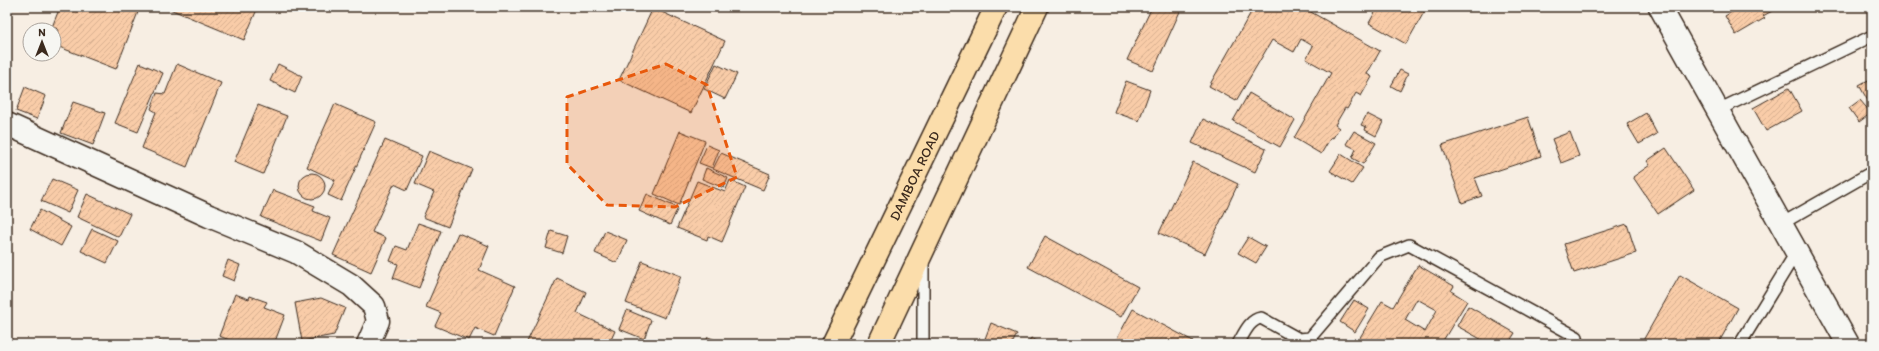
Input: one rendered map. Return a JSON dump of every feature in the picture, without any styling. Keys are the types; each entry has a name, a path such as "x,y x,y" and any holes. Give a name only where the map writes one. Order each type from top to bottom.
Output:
{"main road":[{"name":"DAMBOA ROAD","path":"833,344 996,7"},
{"path":"879,344 1037,7"}],"street":[{"path":"1660,7 1848,344"},
{"path":"7,124 209,216 296,252 351,285 374,306 378,321 368,344"}],"lane":[{"path":"1718,110 1872,36"},
{"path":"1781,224 1872,172"},
{"path":"1238,344 1250,324 1255,319 1261,318 1299,338 1310,338 1379,256 1409,245 1577,337"},
{"path":"923,251 923,344"},
{"path":"1740,344 1797,251"}],"highlighted area":[{"path":"666,64 707,85 737,177 675,207 607,205 567,164 567,97"}],"building":[{"path":"60,7 140,7 116,69 62,48 62,22 54,22"},
{"path":"165,7 258,7 244,40"},
{"path":"1152,7 1182,7 1153,71 1127,60"},
{"path":"1254,7 1302,7 1380,51 1367,74 1372,77 1361,96 1356,93 1347,109 1345,108 1335,125 1339,128 1333,138 1331,137 1321,154 1294,138 1331,73 1306,59 1313,46 1301,39 1294,52 1272,40 1236,101 1209,86"},
{"path":"1378,7 1390,7 1393,9 1394,7 1427,7 1406,44 1369,23"},
{"path":"1740,7 1779,7 1763,16 1765,18 1736,35 1725,16"},
{"path":"653,8 725,41 691,113 619,80"},
{"path":"140,63 163,73 138,132 115,123"},
{"path":"177,64 221,83 187,167 142,148 156,112 151,109 157,93 165,94"},
{"path":"278,64 302,76 295,93 270,81"},
{"path":"716,64 737,74 725,99 704,89"},
{"path":"1400,70 1408,74 1400,91 1391,86"},
{"path":"1872,78 1872,108 1859,85"},
{"path":"1126,81 1150,90 1139,121 1114,112"},
{"path":"25,87 46,96 37,119 16,111"},
{"path":"1789,88 1802,111 1766,131 1753,108"},
{"path":"1249,93 1295,120 1280,147 1233,121"},
{"path":"1860,100 1871,113 1859,122 1849,108"},
{"path":"73,102 105,113 93,145 61,133"},
{"path":"335,104 376,122 341,201 328,195 335,180 307,167"},
{"path":"258,105 287,116 263,174 234,162"},
{"path":"1646,113 1657,134 1639,144 1627,124"},
{"path":"1367,114 1383,122 1376,136 1365,130 1366,127 1361,125"},
{"path":"1528,117 1541,156 1475,178 1482,196 1462,203 1442,145"},
{"path":"1203,119 1266,149 1255,172 1192,143"},
{"path":"680,131 705,141 679,205 654,194"},
{"path":"1354,131 1376,143 1363,164 1352,158 1356,149 1346,144"},
{"path":"1570,132 1579,156 1561,163 1552,139"},
{"path":"385,140 422,156 407,190 394,184 372,232 386,238 371,272 333,255"},
{"path":"707,145 719,150 712,168 699,163"},
{"path":"1666,148 1694,190 1658,214 1633,177 1650,165 1647,161"},
{"path":"429,151 472,169 448,227 423,217 434,192 415,184"},
{"path":"721,153 770,174 763,190 713,169"},
{"path":"1341,154 1363,168 1352,184 1330,171"},
{"path":"1193,162 1238,184 1205,254 1159,233"},
{"path":"706,168 728,178 724,188 702,179"},
{"path":"312,173 321,177 325,186 321,195 312,199 303,195 299,186 303,177"},
{"path":"52,179 78,190 68,213 41,201"},
{"path":"730,180 745,187 722,242 708,236 707,240 677,228 697,181 725,192"},
{"path":"7,181 11,182 7,190"},
{"path":"273,190 315,206 313,211 330,218 321,241 261,217"},
{"path":"87,194 130,214 119,237 77,217"},
{"path":"647,194 678,208 670,225 639,211"},
{"path":"40,210 71,227 61,246 30,229"},
{"path":"418,223 441,231 419,288 393,278 398,264 390,261 396,246 407,250"},
{"path":"1627,224 1636,253 1574,273 1564,244"},
{"path":"92,229 118,241 107,263 81,251"},
{"path":"551,231 567,236 562,253 546,248"},
{"path":"605,231 627,240 617,263 595,253"},
{"path":"458,233 489,246 479,270 515,286 494,336 475,328 469,340 435,326 441,313 426,307"},
{"path":"1045,236 1138,287 1121,317 1028,267"},
{"path":"1248,237 1266,247 1256,263 1238,253"},
{"path":"228,260 240,265 234,281 222,276"},
{"path":"642,261 681,276 665,318 626,303"},
{"path":"1418,265 1454,286 1451,291 1467,301 1441,344 1356,344 1382,301 1393,307","holes":["1417,299 1437,310 1425,332 1405,320"]},
{"path":"1680,275 1738,308 1718,344 1641,344"},
{"path":"557,278 586,292 577,313 615,331 609,344 526,344"},
{"path":"235,294 249,299 250,296 267,302 264,307 285,315 274,344 240,344 219,336"},
{"path":"321,298 345,308 334,335 302,341 295,303"},
{"path":"1354,300 1369,309 1355,332 1340,322"},
{"path":"1468,306 1515,333 1508,344 1485,344 1486,342 1457,326"},
{"path":"1133,309 1193,341 1191,344 1114,344"},
{"path":"627,310 651,320 644,339 619,329"},
{"path":"991,323 1017,334 1012,344 983,344"},
{"path":"708,337 726,344 705,344"},
{"path":"1031,338 1043,344 1027,344"},
{"path":"160,340 169,344 158,344"}]}
